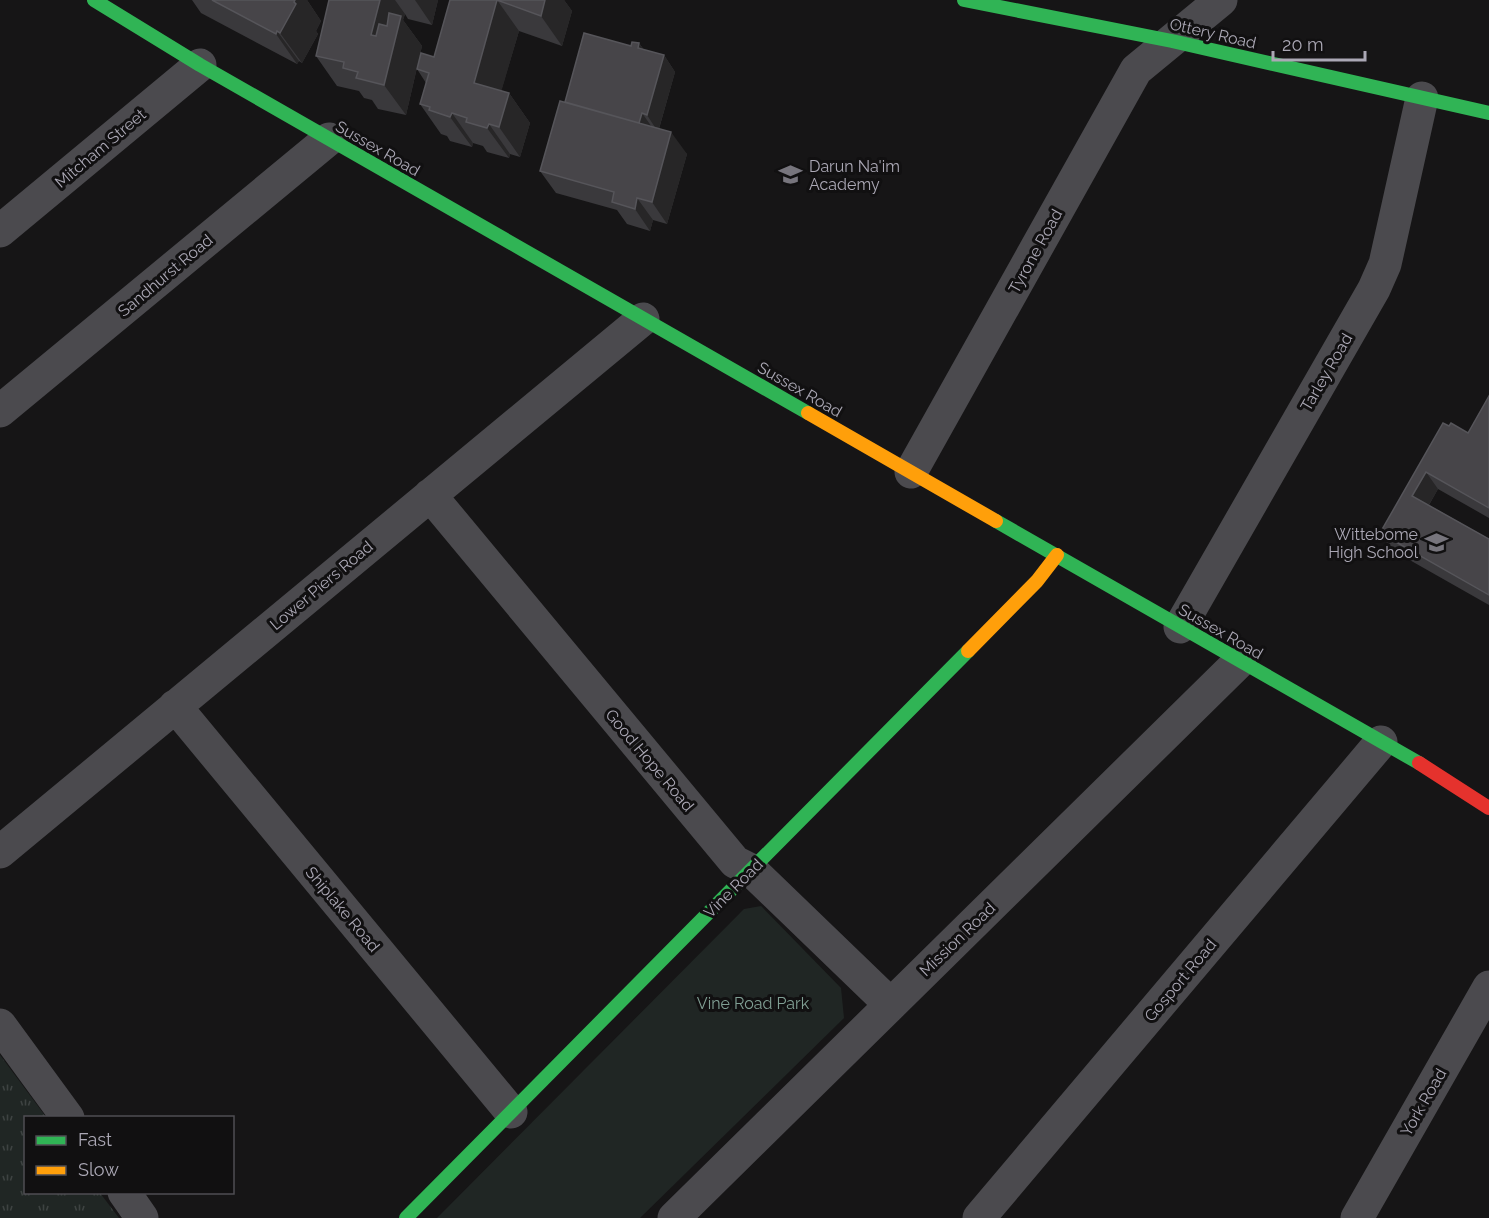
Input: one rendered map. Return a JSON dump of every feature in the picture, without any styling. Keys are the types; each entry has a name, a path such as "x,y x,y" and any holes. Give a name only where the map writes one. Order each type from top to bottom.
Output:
{"street":[{"name":"Sussex Road","path":"94,0 200,65 1057,555 1381,742 1489,808"},
{"name":"Ottery Road","path":"964,0 1172,41 1489,113"},
{"name":"Tyrone Road","path":"911,472 1136,70 1221,0"},
{"name":"Mitcham Street","path":"0,231 200,65"},
{"name":"Tarley Road","path":"1180,627 1378,280 1385,264 1422,98"},
{"name":"Sandhurst Road","path":"0,411 329,139"},
{"name":"Lower Piers Road","path":"0,852 643,319"},
{"name":"Good Hope Road","path":"430,495 735,862 751,870 890,1004"},
{"name":"Vine Road","path":"406,1218 1036,581 1057,555"},
{"name":"Mission Road","path":"674,1218 1240,661"},
{"name":"Shiplake Road","path":"175,706 511,1112"},
{"name":"Gosport Road","path":"979,1218 1381,742"},
{"name":"York Road","path":"1357,1218 1489,987"},
{"path":"0,1025 67,1116"},
{"path":"125,1194 142,1218"}],"green space":[{"name":"Vine Road Park","path":"761,906 841,988 844,1018 640,1218 437,1218 744,909"},
{"path":"0,1055 45,1116 24,1116 24,1194 101,1194 119,1218 0,1218"}],"building":[{"path":"212,0 295,0 296,4 280,33 277,31 276,34"},
{"path":"329,0 380,0 371,35 376,36 379,24 387,26 389,13 401,16 384,85 356,78 358,72 343,68 344,62 316,56"},
{"path":"450,0 497,0 474,83 509,93 499,127 489,124 487,128 466,122 467,118 452,113 450,117 429,110 430,107 420,104 429,73 417,69 421,53 434,57"},
{"path":"497,0 545,0 541,16"},
{"path":"584,33 631,46 632,42 639,43 638,48 664,55 647,115 642,113 639,123 565,102"},
{"path":"560,101 671,132 652,202 637,198 635,209 612,202 614,192 540,171"},
{"path":"1489,396 1489,508 1426,472 1412,496 1489,539 1489,595 1380,533 1443,423 1449,426 1451,423 1468,433"}],"traffic: fast":[{"path":"94,0 200,65 808,413"},
{"path":"964,0 1172,41 1489,113"},
{"path":"996,521 1419,763"},
{"path":"406,1218 968,651"}],"traffic: slow":[{"path":"808,413 996,521"},
{"path":"968,651 1037,581 1057,555"}],"traffic: jam":[{"path":"1419,763 1489,808"}],"place":[{"name":"Darun Na'im Academy","path":"791,175"},
{"name":"Wittebome High School","path":"1436,543"}]}
